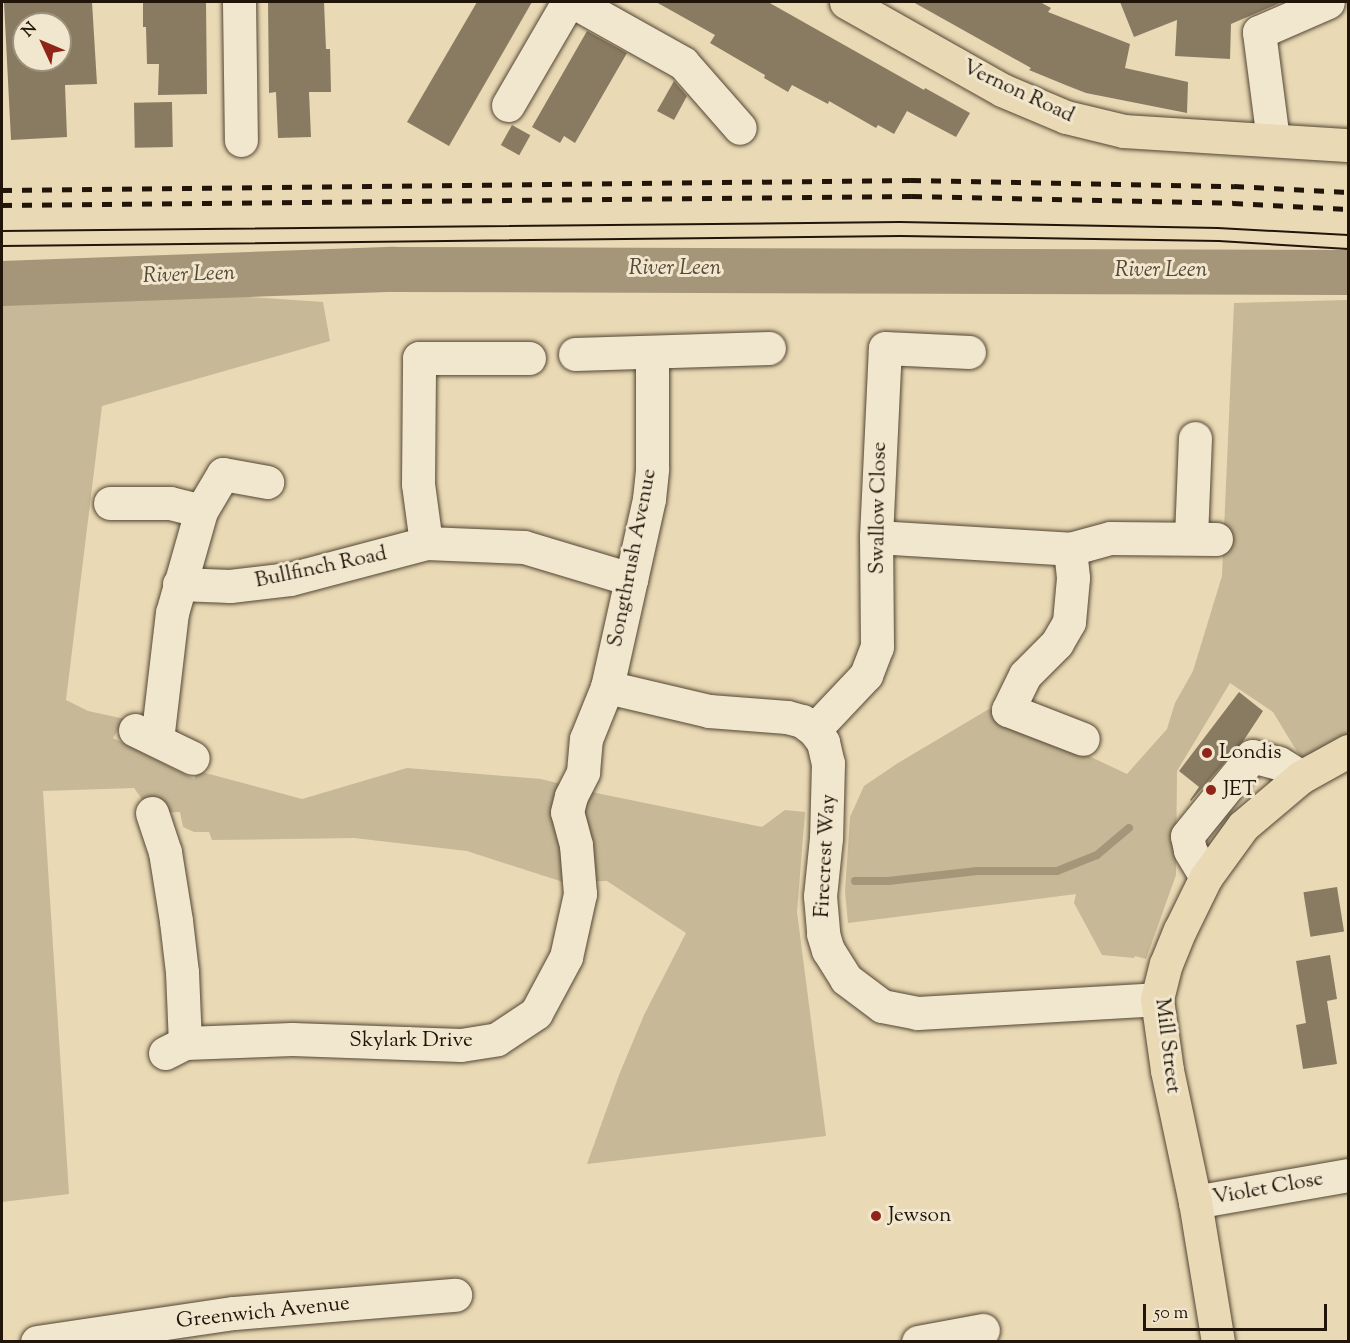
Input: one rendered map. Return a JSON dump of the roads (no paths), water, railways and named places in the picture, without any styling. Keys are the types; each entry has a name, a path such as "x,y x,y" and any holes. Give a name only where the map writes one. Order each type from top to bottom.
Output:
{"main road":[{"name":"Vernon Road","path":"846,2 1002,90 1066,117 1124,131 1348,145"},
{"name":"Mill Street","path":"1218,1341 1195,1202 1167,1070 1157,999 1169,955 1206,877 1243,826 1301,777 1348,751"}],"street":[{"path":"231,121 239,2"},
{"path":"508,105 568,2"},
{"path":"574,2 683,63 740,128"},
{"path":"1273,140 1259,32 1328,2"},
{"path":"575,354 769,348"},
{"name":"Swallow Close","path":"814,730 866,675 877,647 876,537 885,348 969,352"},
{"name":"Songthrush Avenue","path":"607,687 649,499 652,468 637,353"},
{"path":"426,543 418,484 419,358 529,358"},
{"path":"876,537 1070,549 1110,538 1204,538 1195,438"},
{"path":"110,503 185,507 223,474 267,482"},
{"path":"185,507 179,584 146,735 193,758"},
{"name":"Bullfinch Road","path":"179,584 230,586 290,579 426,543 524,548 631,579"},
{"path":"1070,549 1074,578 1069,622 1057,643 1025,675 1008,710 1083,739"},
{"path":"607,687 709,711 788,717 814,730"},
{"name":"Skylark Drive","path":"152,813 165,852 182,972 175,1048 292,1039 461,1046 497,1039 536,1013 566,957 580,894 576,845 567,819 568,805 583,772 586,739 607,687"},
{"name":"Firecrest Way","path":"814,730 823,742 828,763 826,838 820,896 823,934 828,950 838,967 864,994 882,1006 918,1013 1157,999"},
{"path":"1206,877 1190,850 1187,836 1252,756 1279,763 1301,777"},
{"name":"Violet Close","path":"1195,1202 1346,1185"},
{"name":"Greenwich Avenue","path":"37,1341 234,1313 455,1295"},
{"path":"918,1341 983,1330"}],"waterway":[{"name":"River Leen","path":"2,283 393,269 1348,272"},
{"path":"855,881 888,881 977,871 1057,871 1097,855 1129,828"}],"tram line":[{"path":"2,231 900,222 1218,228 1348,235"},
{"path":"2,246 901,236 1219,241 1348,249"}],"railway":[{"path":"2,190 911,180 1234,186 1348,192"},
{"path":"2,205 912,196 1233,203 1348,209"}],"place":[{"name":"Londis","path":"1207,753"},
{"name":"JET","path":"1211,790"},
{"name":"Jewson","path":"876,1216"}]}
